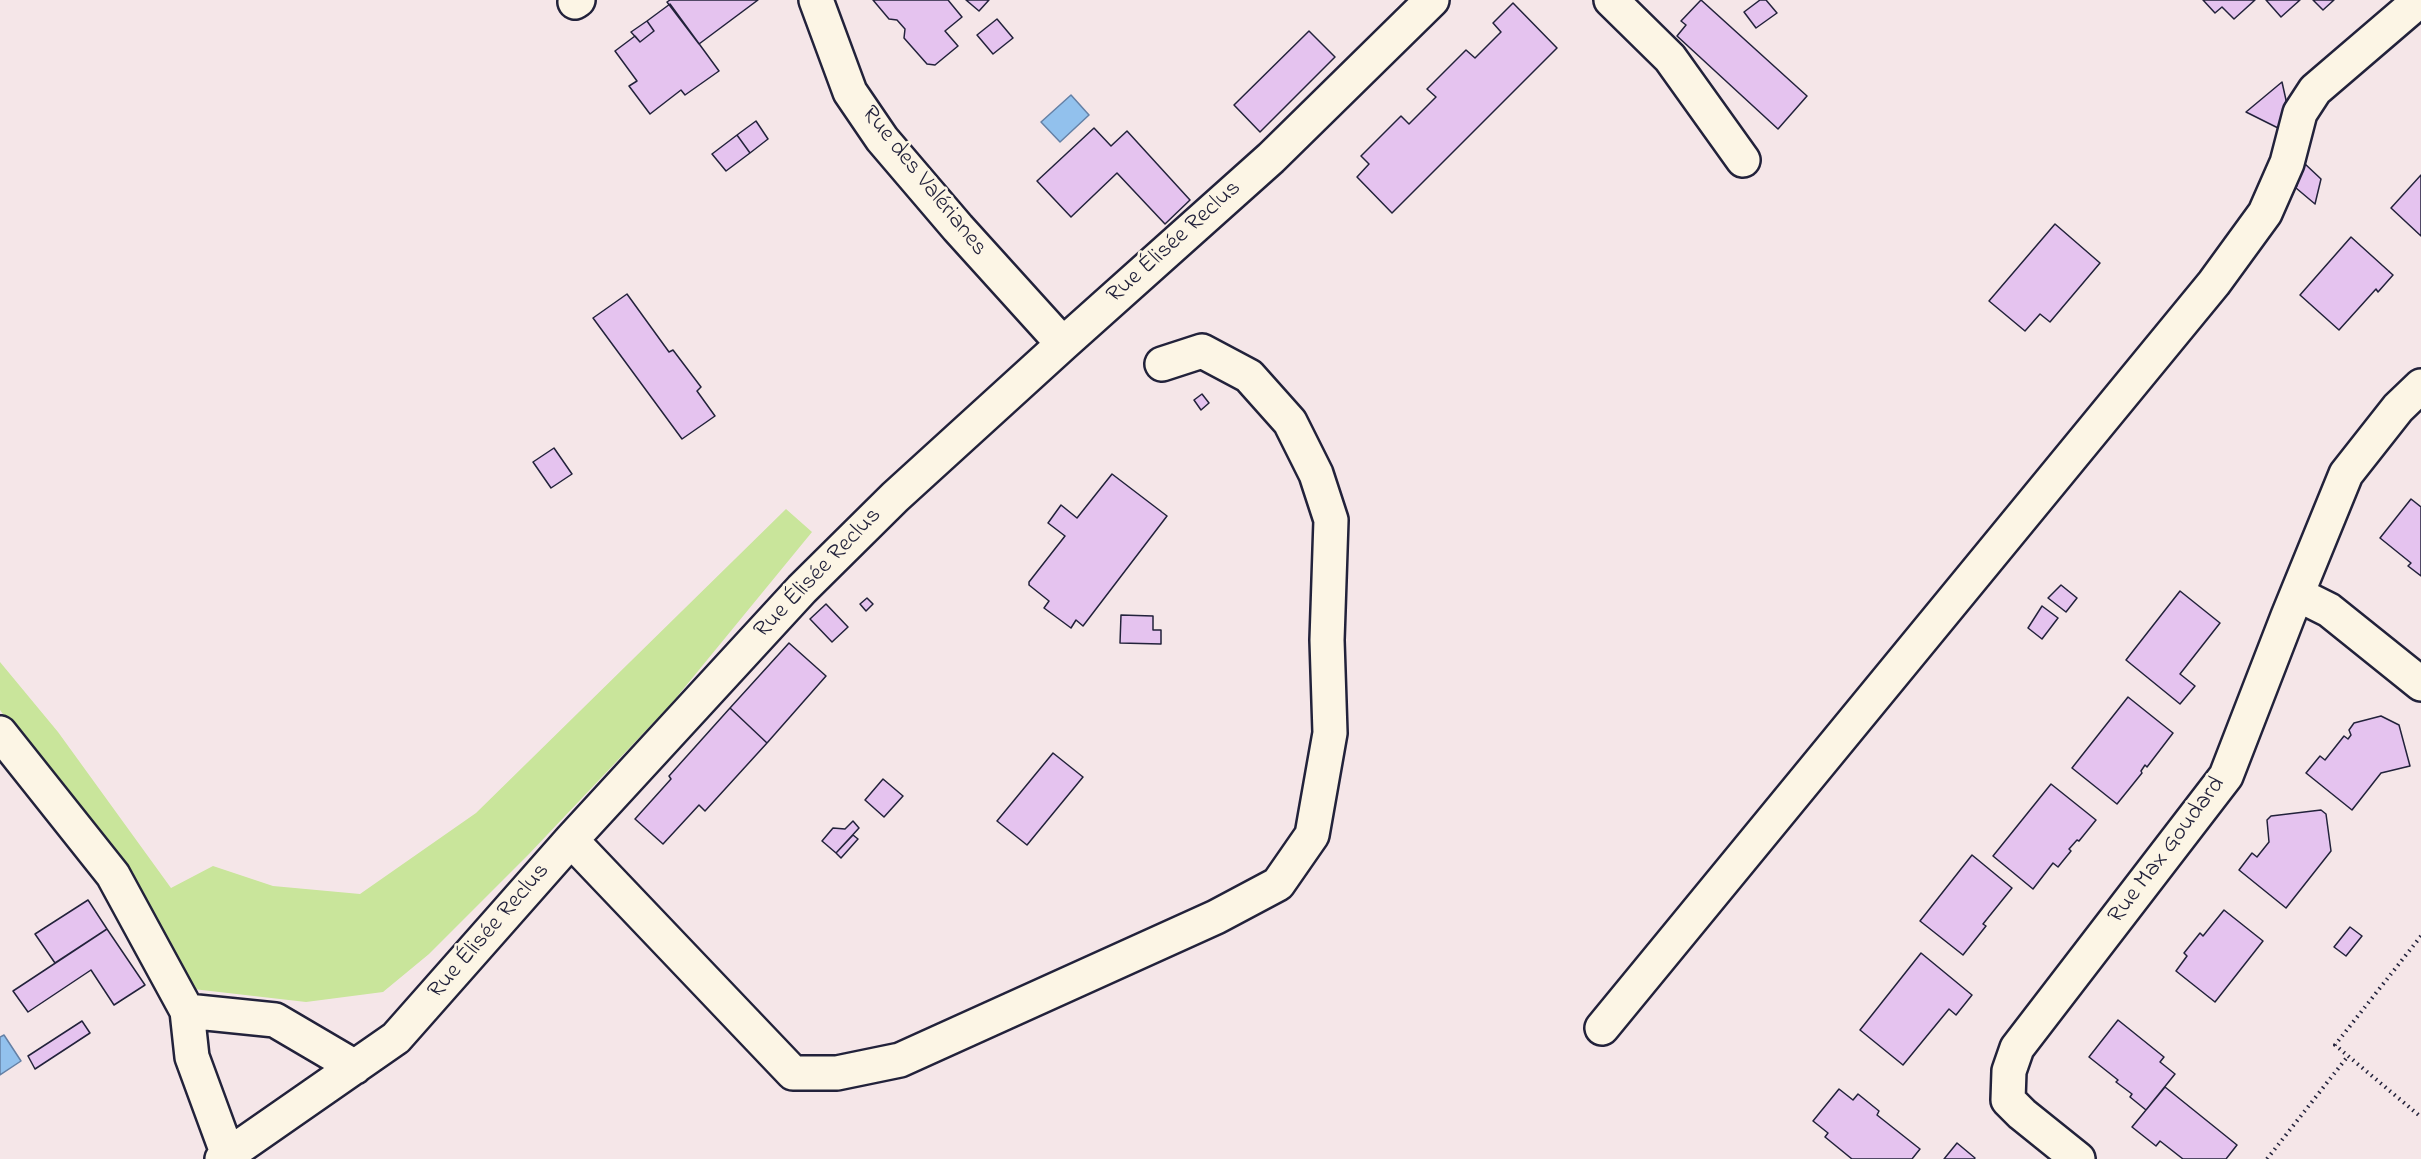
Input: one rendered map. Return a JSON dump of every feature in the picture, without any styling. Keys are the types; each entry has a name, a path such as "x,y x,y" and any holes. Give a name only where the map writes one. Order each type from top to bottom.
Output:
{"street":[{"name":"Rue des Valérianes","path":"816,0 850,92 882,139 958,228 1063,344"},
{"name":"Rue Élisée Reclus","path":"225,1157 396,1038 572,840 802,589 895,497 1271,158 1432,0"},
{"path":"1611,0 1670,58 1743,160"},
{"path":"1602,1028 2214,283 2265,213 2287,163 2300,112 2315,90 2420,0"},
{"path":"572,840 793,1074 837,1073 900,1060 1216,917 1278,884 1312,836 1330,733 1327,640 1331,520 1316,474 1290,422 1249,376 1202,351 1162,364"},
{"name":"Rue Max Goudard","path":"2078,1159 2008,1100 2009,1071 2017,1048 2226,776 2346,474 2398,408 2421,386"},
{"path":"2297,594 2329,610 2421,684"},
{"path":"0,733 112,875 187,1011 192,1057 225,1157"},
{"path":"187,1011 275,1020 355,1067"}],"path":[{"path":"2421,936 2335,1045 2421,1117"},
{"path":"2267,1159 2348,1056"}],"green space":[{"path":"786,509 812,532 671,704 529,854 429,954 383,992 306,1002 193,989 129,886 0,710 0,662 58,732 171,888 213,866 273,886 360,894 476,813"}],"water":[{"path":"1071,95 1089,115 1060,142 1041,122"},
{"path":"4,1035 21,1061 0,1075 0,1037"}],"building":[{"path":"670,0 758,0 699,44 667,2"},
{"path":"873,0 948,0 962,17 945,31 958,46 935,65 927,64 904,38 905,29 897,20 889,19"},
{"path":"966,0 989,0 979,11"},
{"path":"1701,0 1807,96 1778,129 1677,36 1686,25 1681,21"},
{"path":"1760,0 1766,0 1777,13 1756,28 1744,12"},
{"path":"2203,0 2255,0 2234,19 2222,7 2215,13"},
{"path":"2266,0 2300,0 2281,17"},
{"path":"2313,0 2334,0 2323,10"},
{"path":"1513,3 1557,48 1392,213 1357,177 1369,164 1361,156 1401,116 1409,124 1436,97 1427,89 1466,50 1475,58 1501,32 1493,23"},
{"path":"670,4 719,71 685,95 681,90 650,114 629,86 637,81 615,51 635,36 640,42 654,31 647,21"},
{"path":"997,19 1013,38 993,54 977,35"},
{"path":"647,21 654,31 640,42 631,32"},
{"path":"1309,31 1335,57 1260,132 1234,105"},
{"path":"2282,82 2286,100 2282,130 2246,112"},
{"path":"756,121 768,139 750,153 737,135"},
{"path":"1094,128 1111,146 1127,131 1190,200 1165,224 1117,173 1071,217 1037,181"},
{"path":"737,135 750,153 726,171 712,154"},
{"path":"2304,163 2321,179 2315,204 2296,188"},
{"path":"2421,175 2421,236 2391,208"},
{"path":"2055,224 2100,263 2050,322 2040,314 2025,331 1989,301"},
{"path":"2351,237 2393,275 2378,292 2376,289 2339,330 2300,295"},
{"path":"627,294 669,352 673,350 701,387 697,391 715,416 682,439 593,318"},
{"path":"1202,394 1209,403 1201,410 1194,400"},
{"path":"554,448 572,474 551,488 533,462"},
{"path":"1112,474 1167,516 1083,626 1076,620 1071,628 1044,608 1049,601 1029,585 1029,582 1065,536 1048,523 1061,505 1077,518"},
{"path":"2411,499 2421,507 2421,576 2408,566 2411,563 2380,538"},
{"path":"2061,585 2077,598 2066,612 2048,598"},
{"path":"2180,591 2220,623 2180,674 2195,686 2180,704 2126,660"},
{"path":"867,598 873,604 866,611 860,604"},
{"path":"826,604 848,627 832,642 810,619"},
{"path":"2042,606 2058,618 2042,639 2028,628"},
{"path":"1121,615 1153,616 1153,630 1161,630 1161,644 1120,643"},
{"path":"789,643 826,676 767,743 730,708"},
{"path":"2128,697 2173,733 2147,767 2145,765 2142,773 2117,804 2072,768"},
{"path":"730,708 767,743 705,811 699,805 663,844 635,819 671,779 669,776"},
{"path":"2381,716 2399,725 2410,766 2381,773 2352,810 2306,773 2320,756 2325,760 2344,736 2348,739 2351,735 2349,730 2354,723"},
{"path":"1053,753 1083,777 1027,845 997,821"},
{"path":"883,779 903,796 884,817 865,800"},
{"path":"2051,784 2096,820 2079,841 2077,840 2069,849 2071,851 2058,867 2053,863 2033,889 1993,856"},
{"path":"2321,810 2326,814 2331,851 2286,908 2239,870 2252,853 2257,857 2269,842 2267,820 2271,816"},
{"path":"853,821 859,828 836,853 822,841 833,828 845,829"},
{"path":"853,835 858,839 841,858 836,853"},
{"path":"1972,855 2012,888 1983,924 1986,926 1963,955 1920,921"},
{"path":"88,900 107,929 55,963 35,934"},
{"path":"2224,910 2263,941 2215,1002 2176,971 2187,956 2184,953 2200,933 2203,936"},
{"path":"2350,927 2362,936 2346,956 2334,947"},
{"path":"107,929 145,985 114,1005 91,970 28,1012 13,991"},
{"path":"1921,953 1972,995 1956,1015 1949,1009 1903,1065 1860,1030"},
{"path":"2118,1020 2164,1057 2160,1062 2175,1074 2146,1110 2130,1097 2132,1094 2116,1082 2118,1080 2089,1057"},
{"path":"82,1021 90,1033 35,1069 28,1056"},
{"path":"2165,1087 2237,1145 2226,1159 2183,1159 2160,1141 2156,1146 2132,1127"},
{"path":"1839,1089 1853,1100 1858,1094 1879,1111 1877,1115 1920,1149 1912,1159 1852,1159 1825,1137 1828,1133 1813,1121"},
{"path":"1957,1143 1975,1158 1944,1159"}]}
